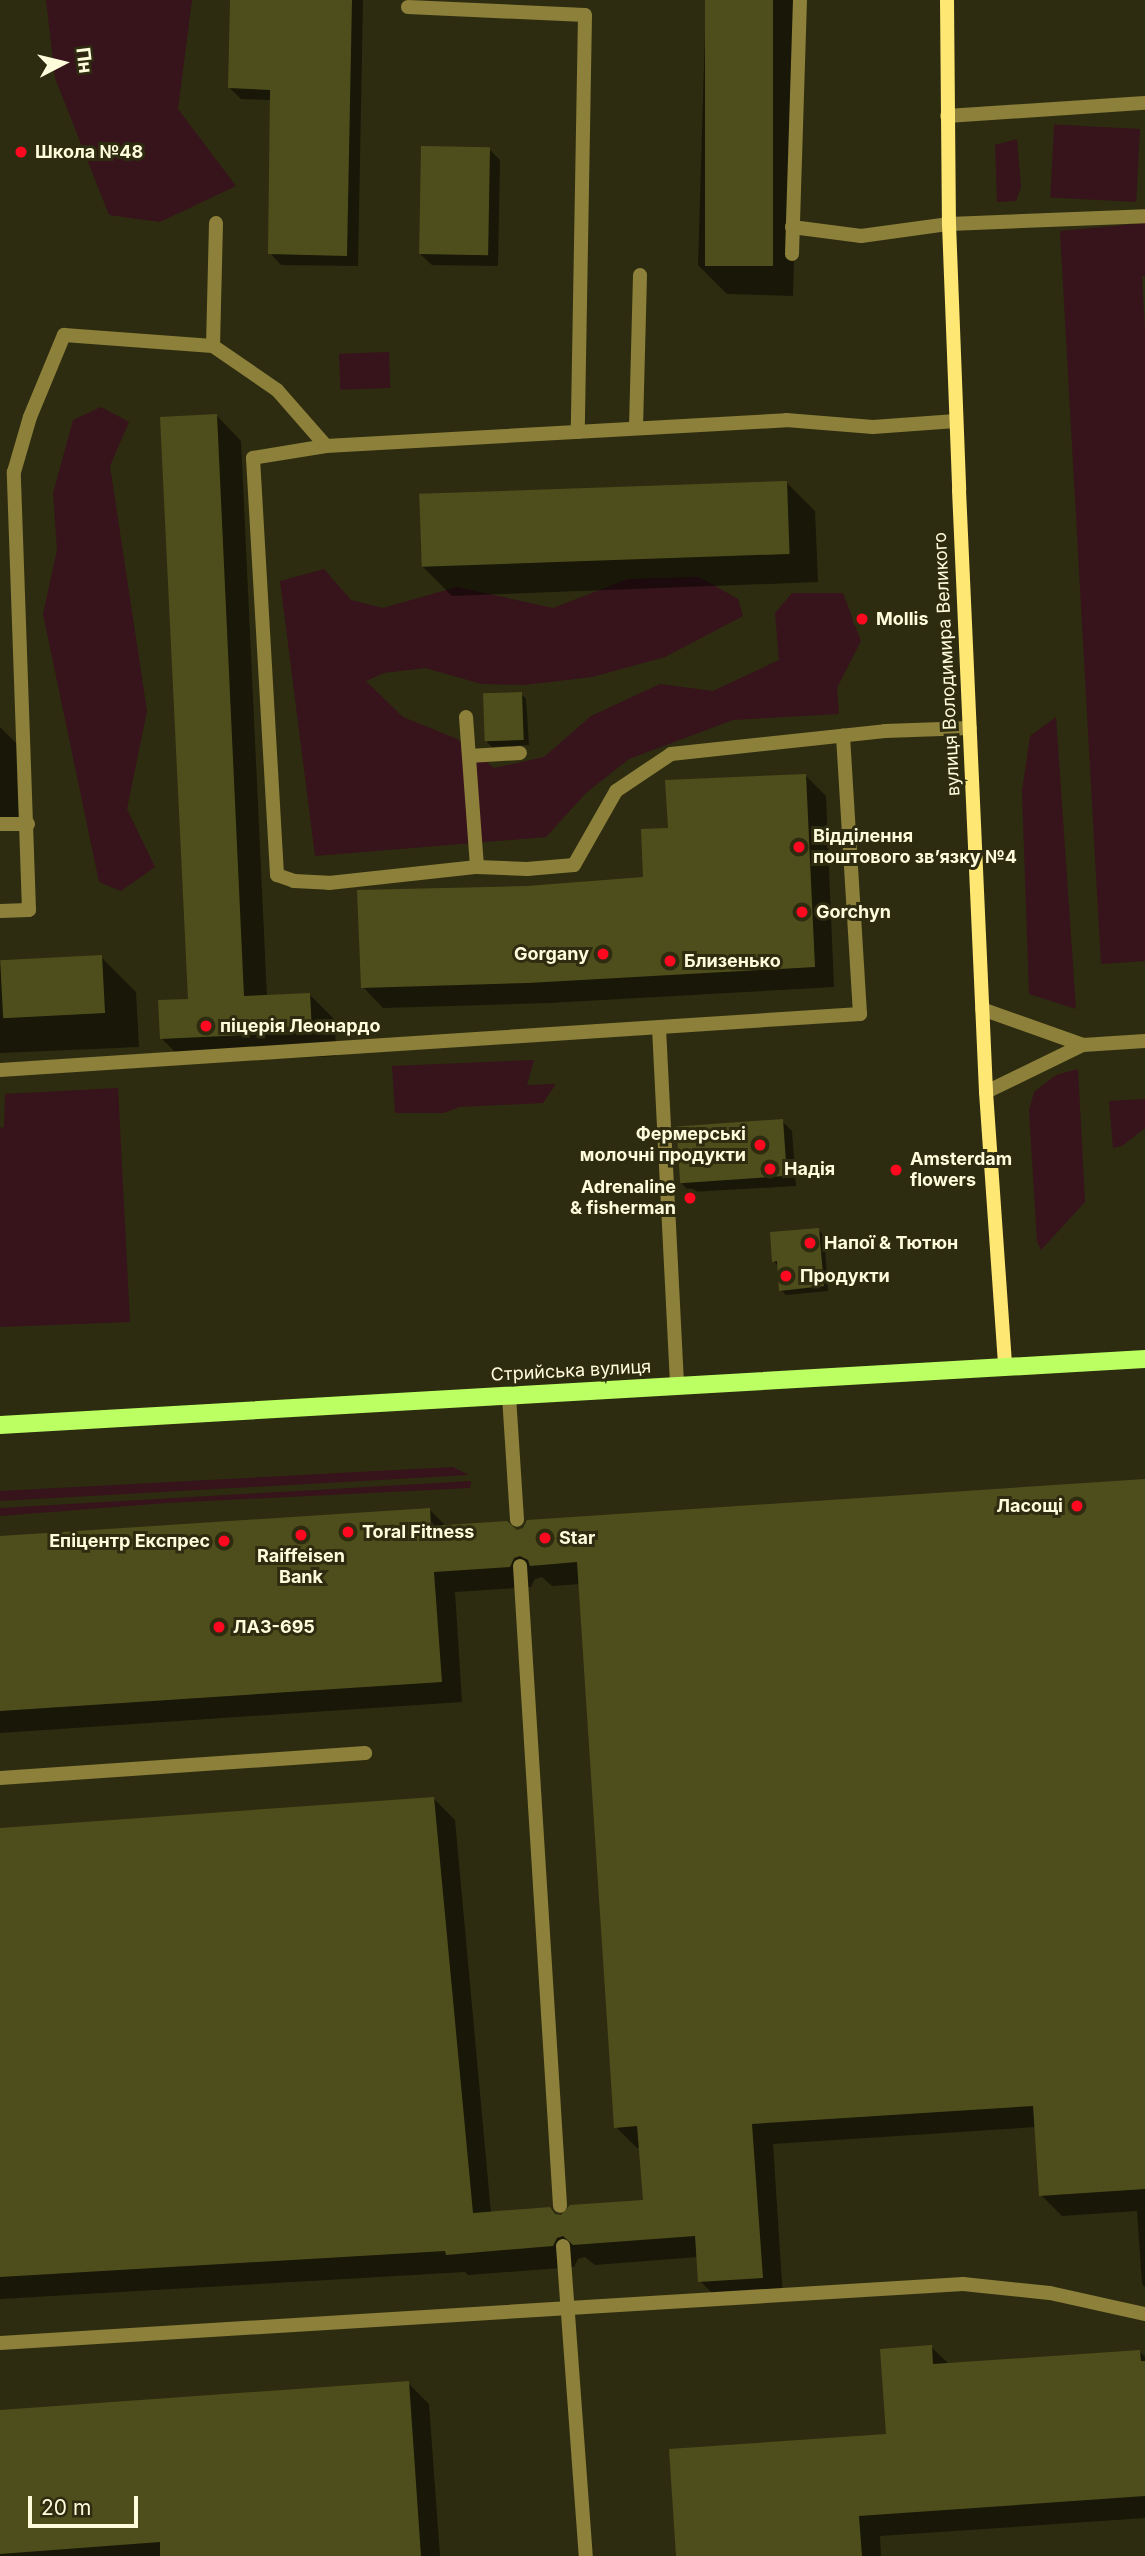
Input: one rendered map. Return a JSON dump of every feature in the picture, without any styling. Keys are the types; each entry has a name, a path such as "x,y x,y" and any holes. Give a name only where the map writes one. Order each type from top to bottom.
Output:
{"main road":[{"name":"вулиця Володимира Великого","path":"947,0 949,224 956,421 986,1092 1005,1367"},
{"name":"Стрийська вулиця","path":"0,1425 1145,1359"}],"lane":[{"path":"792,254 800,0"},
{"path":"408,7 584,15 578,432"},
{"path":"947,116 1145,103"},
{"path":"792,227 861,236 949,224 1145,216"},
{"path":"212,346 216,223"},
{"path":"636,428 640,275"},
{"path":"0,911 29,910 28,824 7,499 30,416 64,335 212,346 277,390 326,446"},
{"path":"956,421 873,426 786,420 326,446 253,458 277,875 294,881 329,883 477,867 527,869 574,865 616,791 671,754 843,736 970,727"},
{"path":"466,717 477,867"},
{"path":"0,1070 860,1014 843,736"},
{"path":"469,756 520,753"},
{"path":"0,824 28,824"},
{"path":"982,1009 1083,1045"},
{"path":"659,1028 677,1387"},
{"path":"986,1092 1083,1045 1145,1041"},
{"path":"509,1396 517,1520"},
{"path":"520,1566 560,2206"},
{"path":"0,1778 365,1753"},
{"path":"563,2246 586,2556"},
{"path":"0,2343 964,2284 1050,2293 1145,2314"}],"shaded area":[{"path":"46,0 192,0 178,109 236,186 160,222 109,215 55,78"},
{"path":"1054,124 1140,129 1136,202 1050,197"},
{"path":"1017,139 1021,187 1016,201 997,202 995,145"},
{"path":"1145,223 1145,276 1142,276 1145,331 1145,961 1101,964 1060,231"},
{"path":"389,352 390,388 340,390 339,354"},
{"path":"101,407 129,422 110,466 147,711 127,809 155,867 121,891 99,882 43,614 57,550 53,493 73,420"},
{"path":"324,569 351,600 383,608 457,587 553,608 628,579 699,577 738,599 743,616 665,657 592,677 524,685 482,684 425,668 384,673 366,681 403,717 457,739 494,768 544,757 591,716 660,684 713,691 779,660 775,613 792,593 843,593 861,641 837,688 839,714 733,720 629,759 586,793 546,837 315,856 280,581"},
{"path":"1056,717 1076,1009 1029,994 1022,791 1030,736"},
{"path":"534,1060 527,1085 556,1084 543,1103 459,1107 444,1113 395,1113 392,1066"},
{"path":"1078,1069 1085,1202 1041,1250 1037,1241 1029,1111 1034,1092 1056,1075"},
{"path":"118,1088 130,1322 0,1327 0,1128 4,1127 5,1094"},
{"path":"1145,1099 1145,1128 1122,1146 1113,1148 1109,1101"},
{"path":"453,1467 469,1475 0,1501 0,1491"},
{"path":"471,1481 470,1488 166,1503 0,1516 0,1508"}],"building":[{"path":"230,0 352,0 347,256 268,254 270,90 228,88"},
{"path":"705,0 773,0 773,266 705,266"},
{"path":"421,146 490,147 488,255 419,254"},
{"path":"217,414 244,996 310,993 312,1032 160,1039 158,1000 188,999 160,417"},
{"path":"787,481 790,554 422,567 419,494"},
{"path":"522,692 524,740 485,741 483,693"},
{"path":"806,774 815,967 528,983 361,988 357,890 527,886 643,877 641,829 668,828 665,780"},
{"path":"102,955 105,1013 3,1018 0,960"},
{"path":"783,1119 787,1176 680,1183 676,1126"},
{"path":"819,1228 824,1286 779,1291 777,1261 772,1262 770,1232"},
{"path":"1145,1479 1145,2189 1039,2196 1033,2106 752,2124 763,2278 698,2282 695,2236 573,2245 563,2236 557,2238 553,2246 446,2255 445,2251 0,2277 0,1828 434,1797 473,2213 550,2207 555,2214 561,2215 570,2205 643,2200 637,2126 614,2128 577,1562 530,1566 528,1560 520,1556 514,1558 510,1567 434,1572 442,1682 0,1711 0,1536 430,1508 431,1526 507,1521 517,1530 523,1528 527,1520"},
{"path":"932,2345 933,2364 1140,2350 1141,2361 1145,2361 1145,2496 859,2516 862,2556 676,2556 669,2449 886,2434 880,2349"},
{"path":"409,2381 421,2556 160,2556 160,2542 0,2554 0,2410"}],"place":[{"name":"Школа №48","path":"21,152"},
{"name":"Mollis","path":"862,619"},
{"name":"Відділення поштового зв’язку №4","path":"799,847"},
{"name":"Gorchyn","path":"802,912"},
{"name":"Gorgany","path":"603,954"},
{"name":"Близенько","path":"670,961"},
{"name":"піцерія Леонардо","path":"206,1026"},
{"name":"Фермерські молочні продукти","path":"760,1145"},
{"name":"Надія","path":"770,1169"},
{"name":"Amsterdam flowers","path":"896,1170"},
{"name":"Adrenaline & fisherman","path":"690,1198"},
{"name":"Напої & Тютюн","path":"810,1243"},
{"name":"Продукти","path":"786,1276"},
{"name":"Ласощі","path":"1077,1506"},
{"name":"Toral Fitness","path":"348,1532"},
{"name":"Raiffeisen Bank","path":"301,1535"},
{"name":"Star","path":"545,1538"},
{"name":"Епіцентр Експрес","path":"224,1541"},
{"name":"ЛАЗ-695","path":"219,1627"}]}
